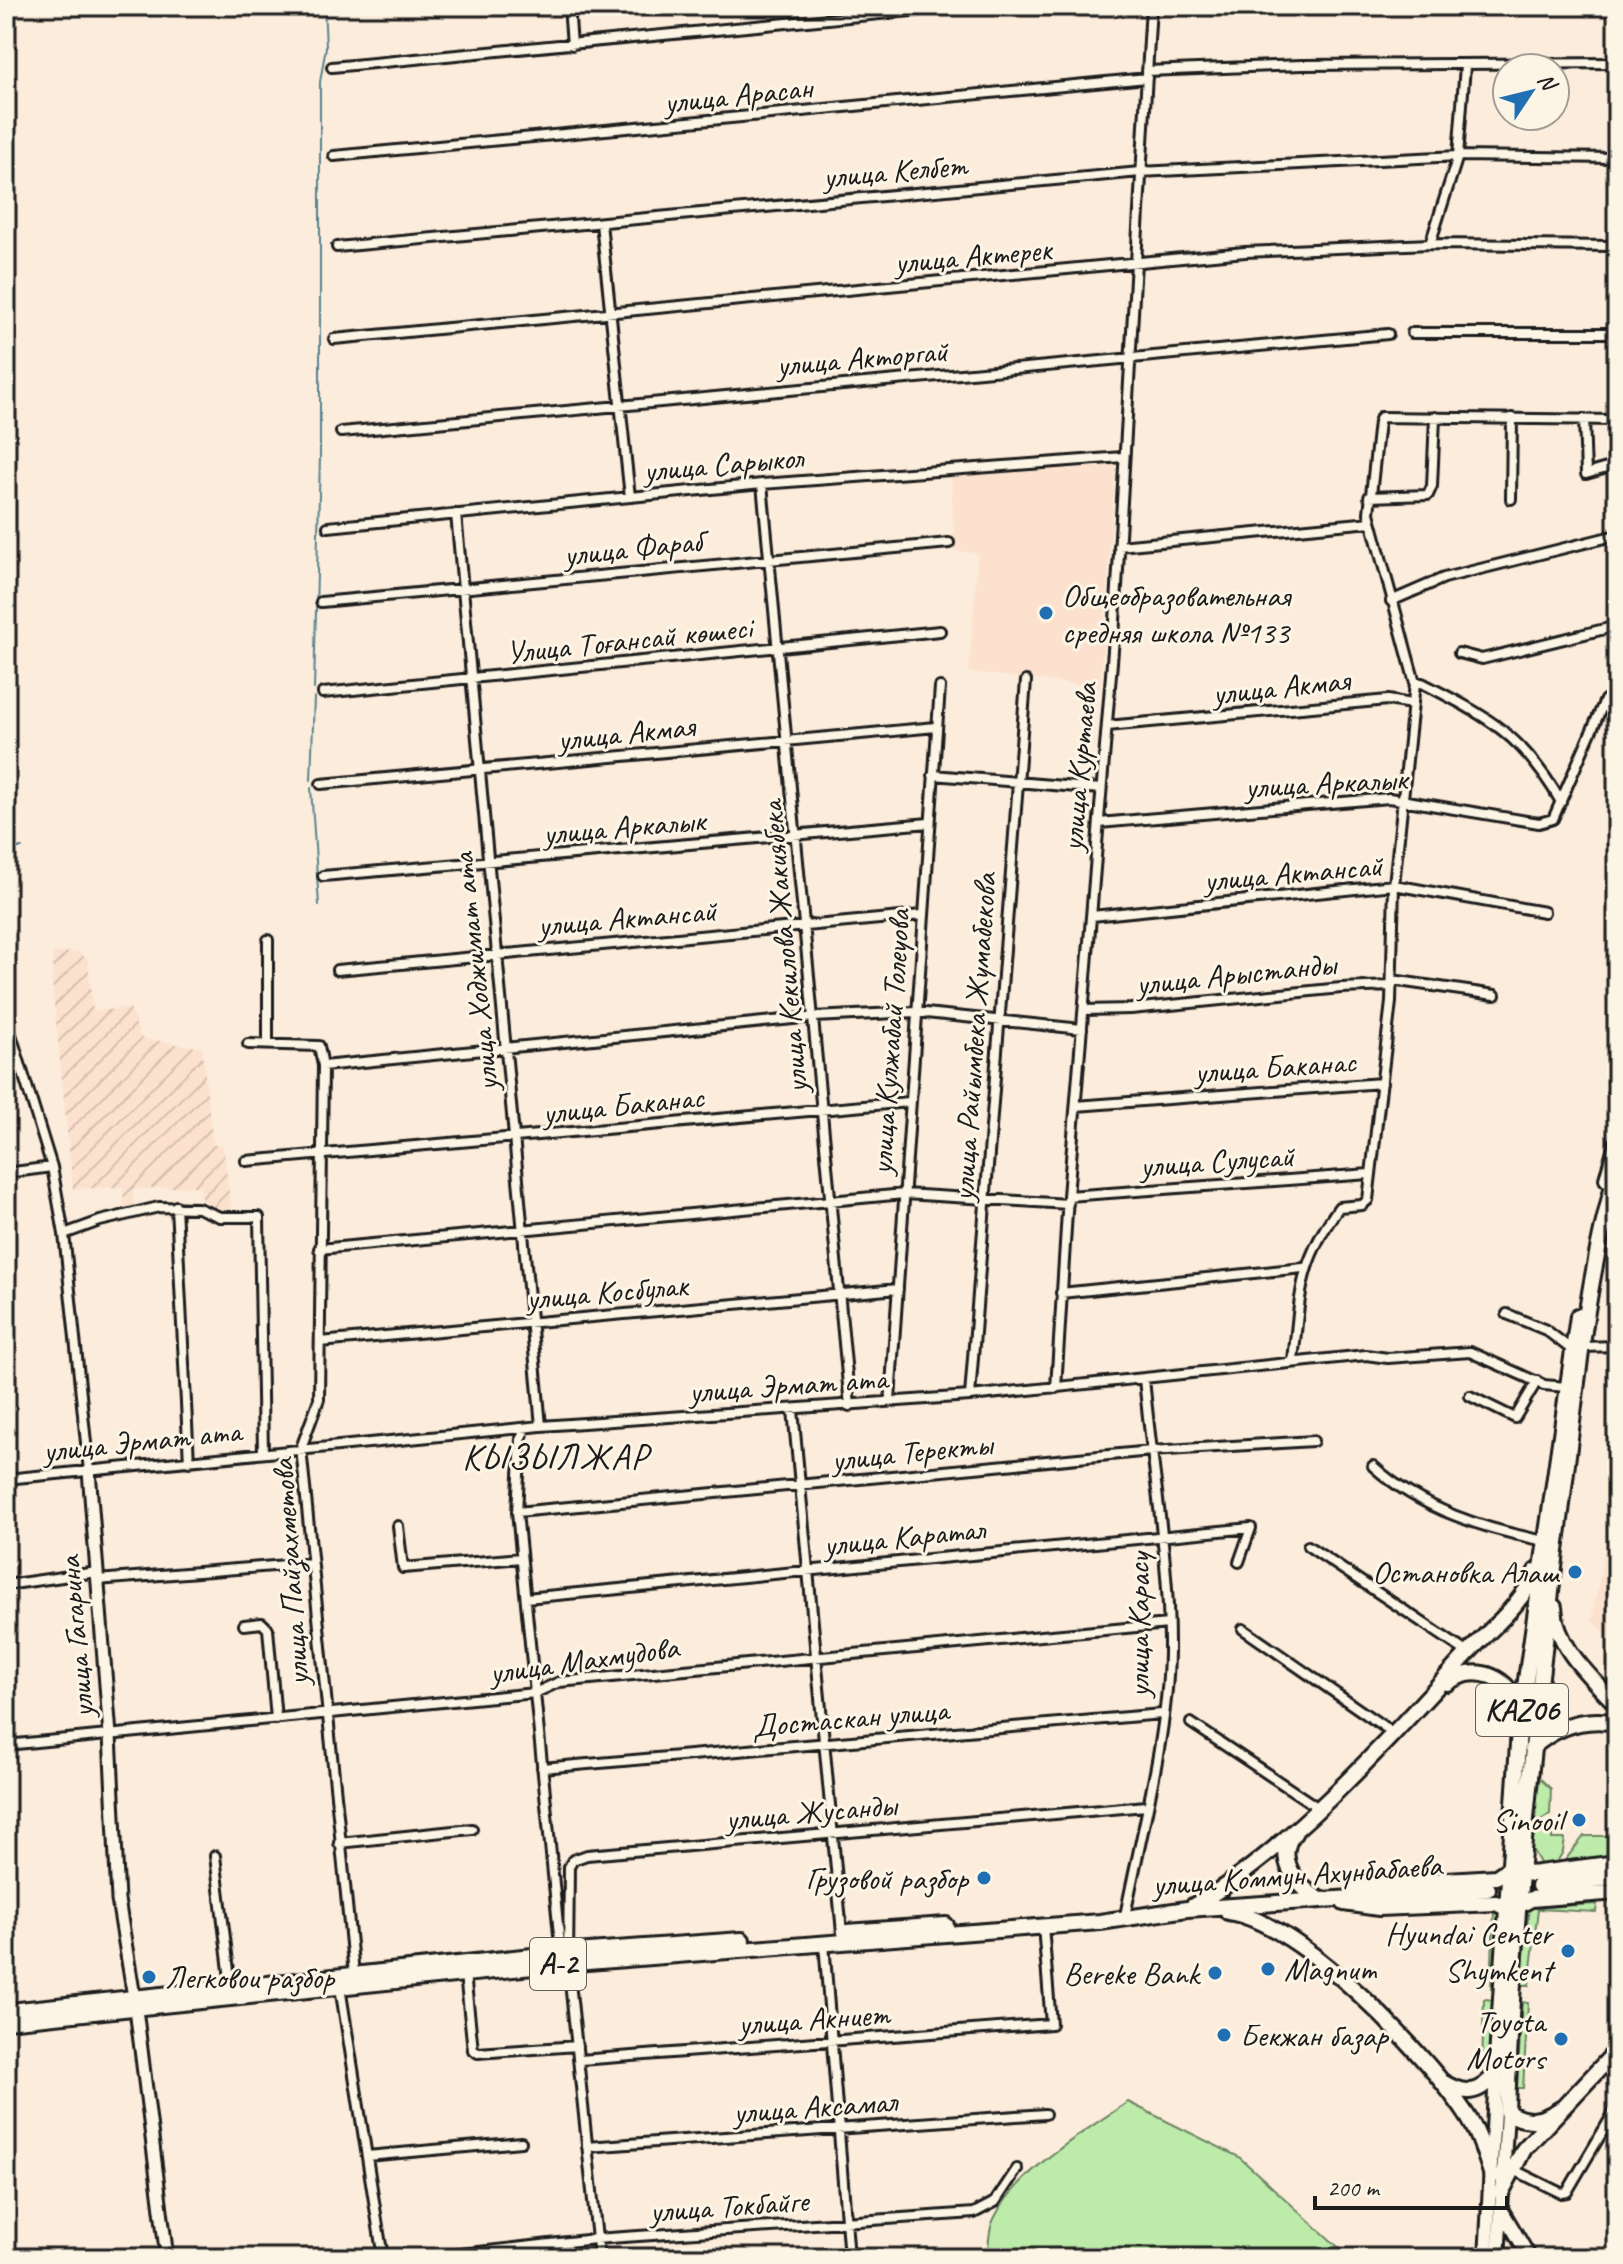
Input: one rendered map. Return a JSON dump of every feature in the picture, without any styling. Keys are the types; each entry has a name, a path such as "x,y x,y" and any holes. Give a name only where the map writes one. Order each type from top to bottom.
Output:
{"highway":[{"name":"KАZ06","path":"1514,1877 1554,1564 1588,1255 1617,1143"},
{"name":"KАZ06","path":"1507,2112 1521,1715 1566,1387 1578,1349 1617,1171"},
{"path":"1187,1909 1229,1885 1313,1811 1434,1693 1518,1602 1545,1546"},
{"name":"KАZ06","path":"1554,1564 1554,1615 1558,1630 1576,1661 1617,1705"},
{"path":"1434,1693 1454,1678 1471,1673 1485,1674 1508,1686 1517,1698 1521,1715"},
{"path":"1532,1748 1564,1727 1597,1721 1617,1723"},
{"path":"1313,1811 1291,1837 1286,1861 1296,1881 1317,1898 1379,1908 1513,1904 1617,1892"},
{"path":"1514,1877 1617,1863"},
{"path":"1514,1877 1617,1877"},
{"path":"1513,1904 1514,1877"},
{"name":"улица Коммун Ахунбабаева","path":"1117,1917 1514,1877"},
{"path":"1278,1932 1272,1915 1278,1905 1287,1901"},
{"name":"KАZ06","path":"1496,2073 1513,1904"},
{"path":"1187,1909 1247,1914 1278,1932 1359,1996 1441,2081 1477,2133 1492,2176"},
{"name":"A-2","path":"6,2021 231,1987 354,1974 842,1933 1117,1917"},
{"name":"A-2","path":"6,2012 340,1987 465,1974 564,1958 824,1943 1043,1926 1082,1920"},
{"path":"1500,2199 1512,2168 1524,2149 1617,2050"},
{"path":"1441,2081 1458,2092 1466,2092 1486,2086 1496,2073"},
{"path":"1507,2112 1518,2119 1537,2121 1562,2108"}],"main road":[{"path":"1495,2256 1492,2176 1496,2073"},
{"path":"1495,2256 1507,2112"},
{"path":"1500,2199 1530,2258"}],"street":[{"path":"569,6 572,45"},
{"path":"332,67 963,6"},
{"name":"улица Куртаева","path":"1056,1388 1068,1200 1107,726 1151,6"},
{"name":"улица Арасан","path":"334,156 1147,74 1302,65 1617,63"},
{"path":"1430,244 1458,156 1465,66"},
{"name":"улица Келбет","path":"337,247 1140,172 1458,156 1617,158"},
{"path":"601,223 630,497"},
{"name":"улица Актерек","path":"334,339 1245,252 1430,244 1617,246"},
{"path":"1412,333 1617,333"},
{"name":"улица Акторгай","path":"341,432 1388,334"},
{"path":"1293,1360 1303,1268 1318,1236 1339,1207 1362,1205 1368,1200 1392,983 1394,885 1415,683 1371,522 1369,497 1381,417 1617,420"},
{"path":"1369,497 1428,495 1432,486 1435,417"},
{"path":"1511,499 1512,418"},
{"path":"1584,419 1586,474 1617,465"},
{"name":"улица Сарыкол","path":"328,527 762,484 1123,457"},
{"name":"улица Кекилова Жакиябека","path":"762,484 807,925 850,1406"},
{"name":"улица Ходжимат ата","path":"456,514 541,1426"},
{"path":"1119,546 1371,522"},
{"path":"1391,601 1444,578 1617,535"},
{"name":"улица Фараб","path":"321,602 949,543"},
{"path":"1459,653 1482,659 1617,626"},
{"name":"Улица Тоғансай көшесі","path":"323,693 940,631"},
{"name":"улица Райымбека Жумабекова","path":"970,1396 1026,681"},
{"path":"1415,683 1422,683 1488,718 1513,737 1544,772 1561,802"},
{"name":"улица Кулжабай Толеуова","path":"890,1400 940,687"},
{"path":"1561,802 1605,700 1617,692"},
{"name":"улица Акмая","path":"1107,726 1388,700 1411,704"},
{"name":"улица Акмая","path":"321,784 480,772 936,727"},
{"path":"933,775 1101,789"},
{"name":"улица Аркалык","path":"1099,823 1402,799 1539,823 1553,819 1561,802"},
{"name":"улица Аркалык","path":"323,876 929,823"},
{"name":"улица Актансай","path":"1092,916 1394,885 1544,912"},
{"name":"улица Актансай","path":"337,970 922,915"},
{"path":"268,940 268,1044"},
{"name":"улица Арыстанды","path":"1084,1010 1144,1008 1392,983 1495,995"},
{"path":"248,1044 319,1046 323,1066 814,1017 916,1012 1082,1029"},
{"name":"улица Гагарина","path":"6,1018 52,1167 64,1234 89,1471 110,1735 118,1900 135,2003 167,2258"},
{"name":"улица Пайзахметова","path":"323,1066 319,1399 301,1448 325,1714 354,1974"},
{"name":"улица Баканас","path":"1076,1106 1382,1083"},
{"name":"улица Баканас","path":"246,1161 909,1102"},
{"path":"6,1173 52,1167"},
{"name":"улица Сулусай","path":"319,1249 904,1194 1068,1200 1369,1174"},
{"path":"64,1234 100,1221 176,1206 220,1217 259,1217 263,1453"},
{"path":"176,1206 189,1462"},
{"path":"1061,1293 1303,1268"},
{"name":"улица Косбулак","path":"320,1342 898,1289"},
{"path":"1507,1314 1546,1330 1578,1349 1617,1346"},
{"name":"улица Эрмат ата","path":"6,1479 541,1426 970,1396 1293,1360 1470,1352 1537,1381 1566,1387"},
{"name":"улица Карасу","path":"1117,1917 1146,1806 1162,1714 1168,1624 1144,1378"},
{"path":"1470,1396 1515,1418 1537,1381"},
{"path":"793,1410 842,1933"},
{"path":"525,1428 521,1439 517,1512 521,1558 564,1958 580,2060 599,2258"},
{"name":"улица Теректы","path":"517,1512 800,1488 1151,1451 1313,1441"},
{"path":"1373,1466 1388,1479 1458,1518 1545,1546"},
{"path":"398,1526 403,1568 521,1558"},
{"name":"улица Каратал","path":"526,1598 1251,1528 1239,1562"},
{"path":"1308,1546 1468,1653"},
{"path":"6,1585 97,1576 312,1563"},
{"path":"244,1625 262,1623 268,1629 276,1719"},
{"name":"улица Махмудова","path":"6,1745 535,1693 559,1682 1168,1624"},
{"path":"1243,1629 1393,1733"},
{"name":"Достаскан улица","path":"542,1768 1162,1714"},
{"path":"1191,1723 1313,1811"},
{"name":"улица Жусанды","path":"564,1958 569,1867 580,1856 1146,1806"},
{"path":"339,1843 472,1829"},
{"path":"215,1856 231,1987"},
{"name":"улица Акниет","path":"580,2060 1051,2024 1043,1926"},
{"path":"824,1943 849,2258"},
{"path":"465,1974 473,2050 478,2053 577,2046"},
{"path":"340,1987 383,2258"},
{"path":"1512,2168 1561,2193 1567,2192 1617,2107"},
{"name":"улица Аксамал","path":"587,2147 1045,2114"},
{"path":"367,2156 521,2142"},
{"name":"улица Токбайге","path":"424,2258 595,2239 974,2213 995,2202 1017,2169"}],"shaded area":[{"path":"1116,465 1100,687 969,672 978,553 955,551 951,477"},
{"path":"79,952 88,960 93,1011 130,1008 141,1038 202,1048 213,1145 223,1145 231,1209 220,1210 203,1204 200,1186 132,1189 134,1208 124,1209 123,1187 73,1189 52,982 53,953"},
{"path":"1617,1477 1617,1643 1592,1620"}],"green space":[{"path":"1533,1772 1551,1789 1550,1814 1530,1827"},
{"path":"1552,1822 1552,1839 1565,1839 1563,1852 1551,1871 1543,1868 1530,1846 1530,1839"},
{"path":"1584,1836 1617,1836 1617,1857 1592,1858 1585,1865 1559,1868"},
{"path":"1597,1904 1596,1912 1538,1909 1529,1985 1521,1985 1529,1908"},
{"path":"1494,1912 1498,1913 1495,1989 1491,1989"},
{"path":"1484,1999 1494,2000 1492,2069 1482,2069"},
{"path":"1522,2002 1528,2003 1523,2088 1517,2088"},
{"path":"1128,2102 1239,2157 1337,2246 1358,2258 987,2258 993,2221 1017,2186 1053,2154"}],"waterway":[{"path":"314,689 320,457 320,82 326,47 324,6"},
{"path":"311,780 314,697"},
{"path":"311,788 319,905"},
{"path":"6,848 22,848"}],"tunnel":[{"path":"1488,1889 1539,1886"}],"place":[{"name":"Общеобразовательная средняя школа №133","path":"1046,613"},
{"name":"Остановка Алаш","path":"1575,1572"},
{"name":"Sinooil","path":"1579,1820"},
{"name":"Грузовой разбор","path":"984,1878"},
{"name":"Hyundai Center Shymkent","path":"1568,1951"},
{"name":"Magnum","path":"1268,1969"},
{"name":"Bereke Bank","path":"1215,1973"},
{"name":"Легковои разбор","path":"149,1977"},
{"name":"Бекжан базар","path":"1224,2035"},
{"name":"Toyota Motors","path":"1561,2039"}],"district":[{"name":"КЫЗЫЛЖАР","path":"556,1457"}]}
